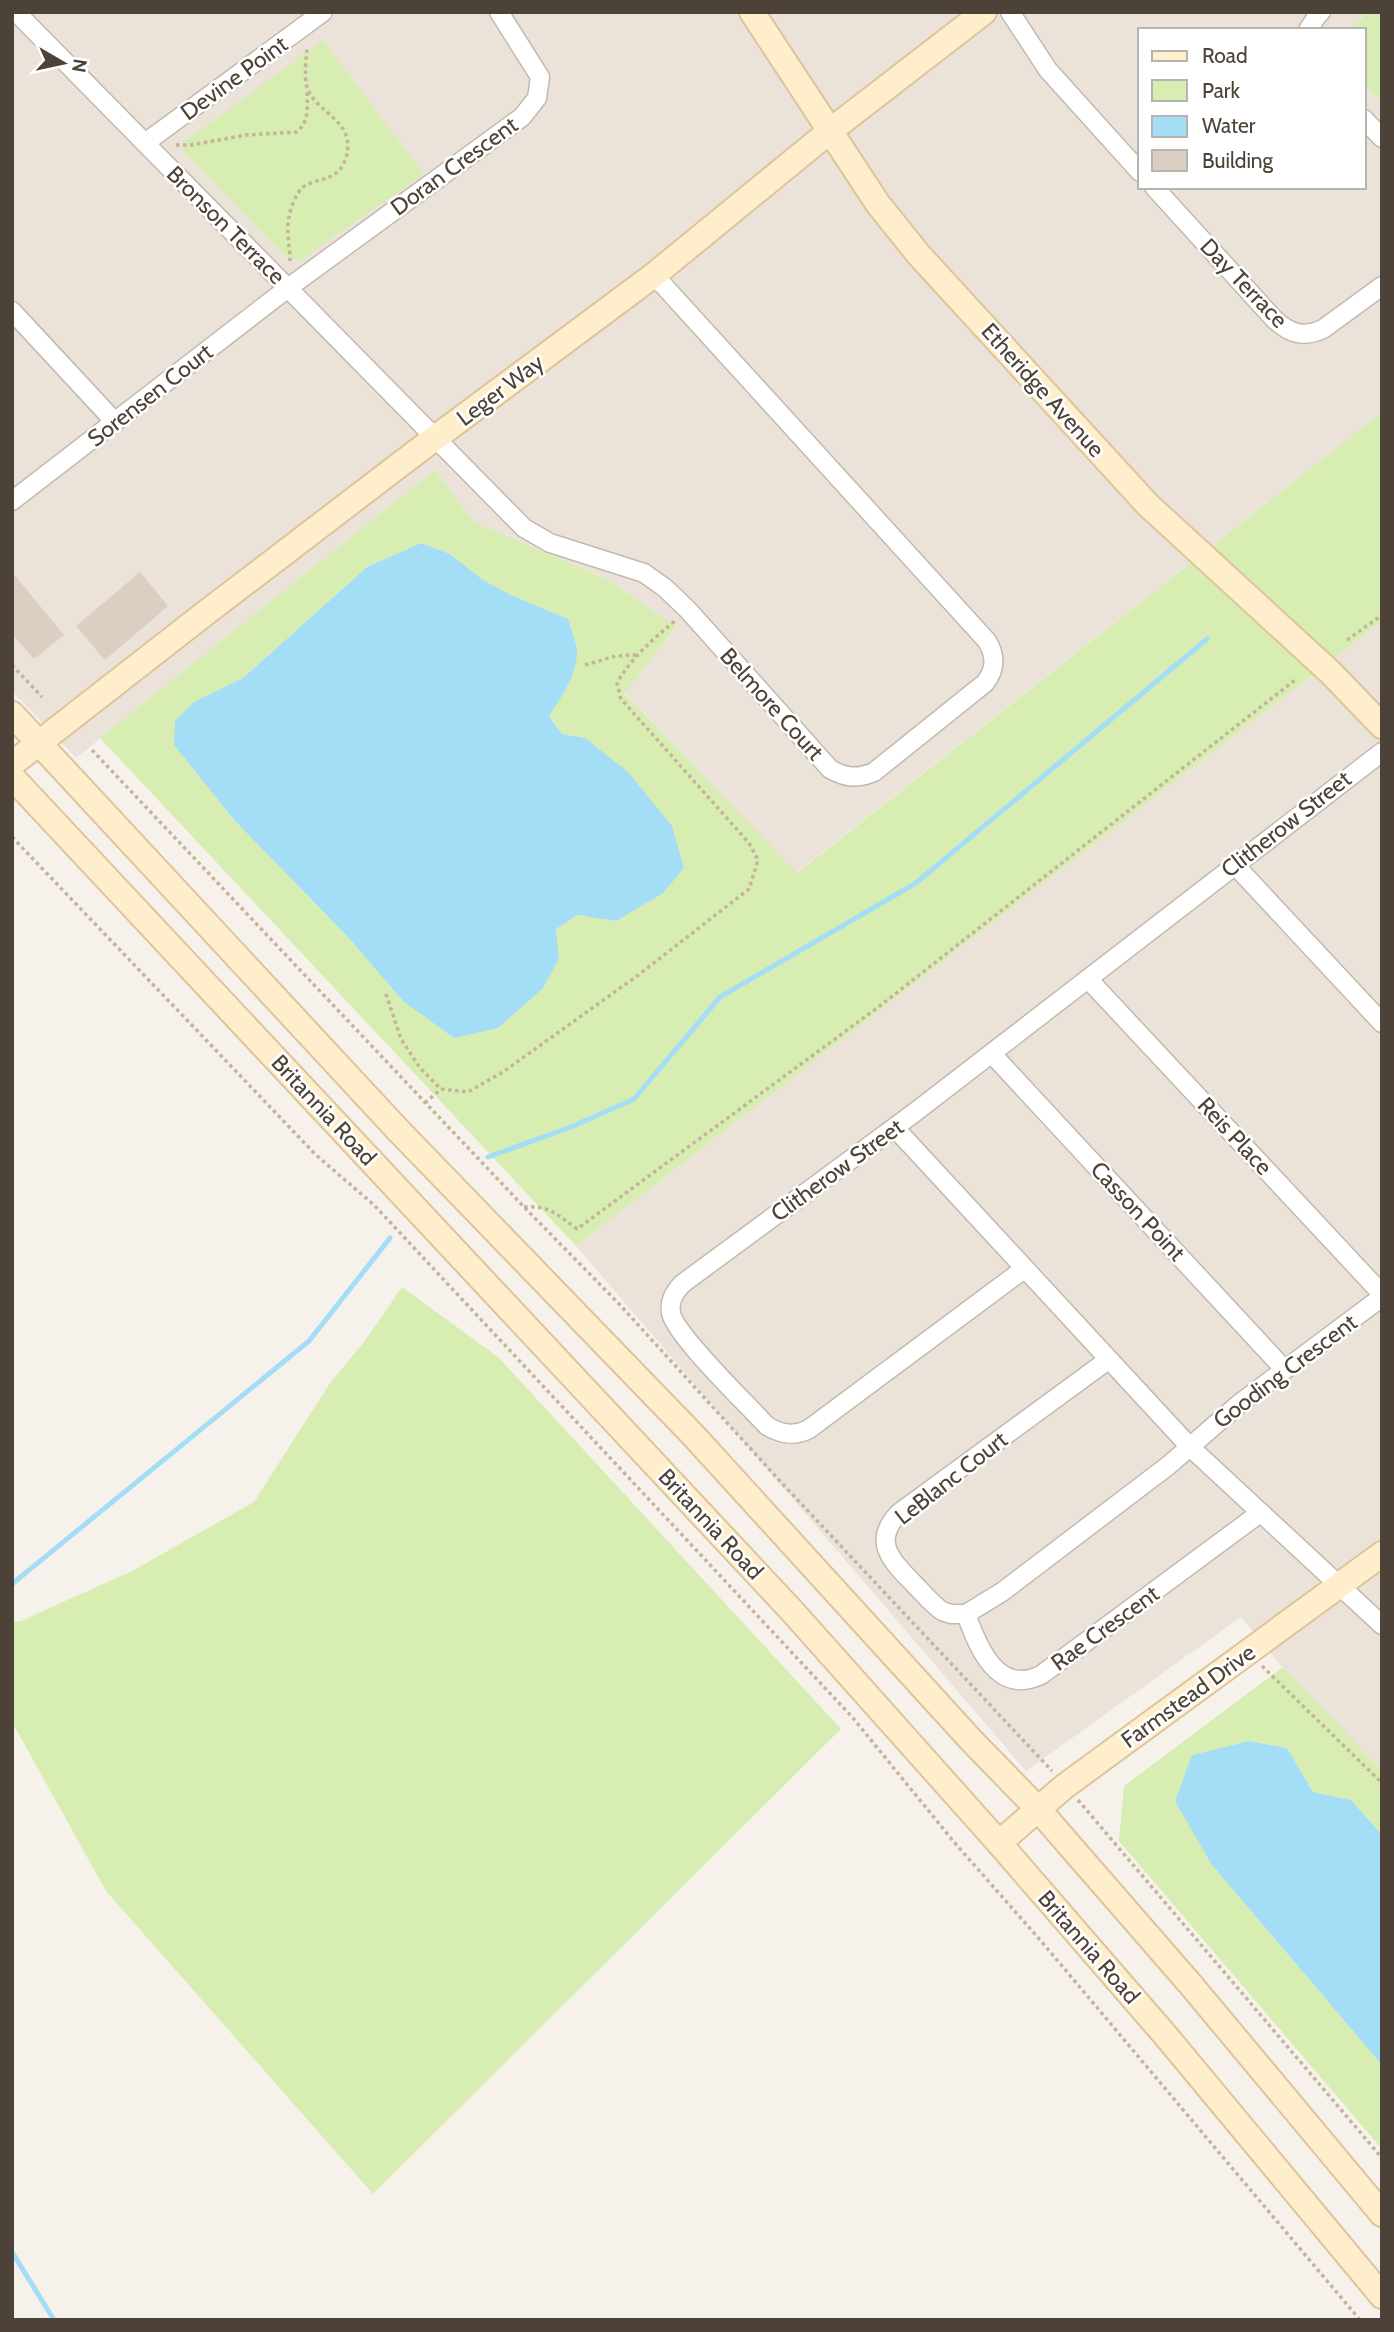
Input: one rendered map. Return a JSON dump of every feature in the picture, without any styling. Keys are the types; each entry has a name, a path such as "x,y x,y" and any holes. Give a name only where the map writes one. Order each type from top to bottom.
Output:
{"main road":[{"name":"Etheridge Avenue","path":"751,12 878,204 919,255 1148,505 1331,673 1382,726"},
{"name":"Leger Way","path":"12,764 435,437 654,275 830,131 984,12"},
{"name":"Britannia Road","path":"12,714 397,1129 693,1436 970,1739 1038,1809 1191,1985 1382,2214"},
{"name":"Britannia Road","path":"12,777 792,1611 999,1843 1166,2036 1382,2296"},
{"name":"Farmstead Drive","path":"999,1843 1065,1786 1382,1554"}],"street":[{"name":"Bronson Terrace","path":"16,12 435,437"},
{"name":"Devine Point","path":"145,144 323,12"},
{"name":"Doran Crescent","path":"288,288 522,117 537,98 540,77 499,12"},
{"path":"1010,12 1048,70 1138,170"},
{"path":"1309,28 1321,12"},
{"path":"1366,121 1382,138"},
{"name":"Day Terrace","path":"1156,189 1274,319 1289,331 1312,334 1323,329 1382,286"},
{"name":"Belmore Court","path":"435,437 524,528 550,543 644,573 665,588 688,610 830,769 852,778 874,772 985,683 992,674 995,662 992,649 987,640 654,275"},
{"name":"Sorensen Court","path":"12,501 288,288"},
{"path":"12,311 115,422"},
{"name":"Clitherow Street","path":"1024,1269 809,1429 795,1434 784,1434 767,1426 688,1340 674,1323 671,1311 674,1293 682,1284 895,1128 1382,752"},
{"path":"1234,864 1382,1023"},
{"name":"Reis Place","path":"1088,979 1382,1296"},
{"name":"Casson Point","path":"992,1054 1284,1369"},
{"path":"895,1128 1190,1447 1382,1625"},
{"name":"Gooding Crescent","path":"1190,1447 1239,1404 1382,1296"},
{"name":"LeBlanc Court","path":"966,1614 951,1614 934,1605 891,1560 886,1547 886,1533 891,1522 899,1513 1108,1360"},
{"path":"966,1614 1002,1592 1190,1447"},
{"name":"Rae Crescent","path":"966,1614 981,1652 1005,1677 1015,1681 1028,1681 1041,1675 1260,1513"}],"path":[{"path":"176,145 191,145 246,135 297,132 305,125 307,117 307,49"},
{"path":"289,261 288,220 293,204 302,188 333,176 343,165 347,152 346,138 337,120 317,102 307,87"},
{"path":"386,994 401,1040 420,1068 440,1089 468,1092 503,1072 637,976 748,889 758,860 748,843 621,699 617,683 636,655 688,610"},
{"path":"1347,640 1382,615"},
{"path":"585,665 616,656 636,655"},
{"path":"12,665 42,697"},
{"path":"524,1207 540,1206 554,1212 577,1229 881,1005 1296,680"},
{"path":"92,750 621,1306 779,1480 1065,1786 1382,2158"},
{"path":"12,837 316,1155 374,1205 853,1718 954,1842 1041,1941 1360,2320"},
{"path":"425,1102 440,1089"},
{"path":"1249,1651 1382,1783"}],"shaded area":[{"path":"12,12 1366,12 1351,28 1138,28 1138,189 1366,189 1366,87 1382,103 1382,412 796,873 624,692 676,628 609,580 474,522 435,470 76,758 12,691"},
{"path":"1382,621 1382,1770 1283,1668 1241,1617 1026,1771 576,1246"}],"green space":[{"path":"1367,12 1382,12 1382,103 1366,87 1366,28 1351,28"},
{"path":"323,40 424,174 299,261 284,254 183,151 184,142"},
{"path":"1382,412 1382,621 576,1246 100,738 435,470 474,522 609,580 676,627 624,693 797,873","holes":["421,543 450,554 483,580 568,619 577,656 573,674 549,715 562,734 585,738 616,921 577,915 556,929 559,959 403,1001 348,937 235,821 174,745 194,702 243,678 367,567"]},
{"path":"402,1287 498,1357 841,1729 373,2194 106,1891 12,1722 12,1622 21,1621 132,1571 254,1502 330,1383 364,1342"},
{"path":"1283,1667 1382,1770 1382,1835 1351,1800 1313,1792 1287,1748 1249,1741 1192,1755 1212,1865 1382,2065 1382,2149 1119,1841 1124,1786"}],"water":[{"path":"421,543 450,554 483,580 511,595 568,619 577,651 576,660 568,685 549,716 562,734 585,738 628,772 672,826 684,868 663,893 616,921 577,915 556,929 559,959 543,988 498,1028 454,1038 403,1001 348,937 235,821 174,745 175,721 194,702 243,678 367,567"},
{"path":"1249,1741 1287,1748 1313,1792 1351,1800 1382,1835 1382,2065 1212,1865 1175,1801 1192,1755"}],"building":[{"path":"12,572 64,635 34,659 12,634"},
{"path":"140,572 168,606 105,660 76,626"}],"waterway":[{"path":"488,1157 571,1127 634,1099 720,997 916,883 1207,639"},
{"path":"12,1584 309,1341 390,1238"},
{"path":"12,2252 54,2320"}]}
